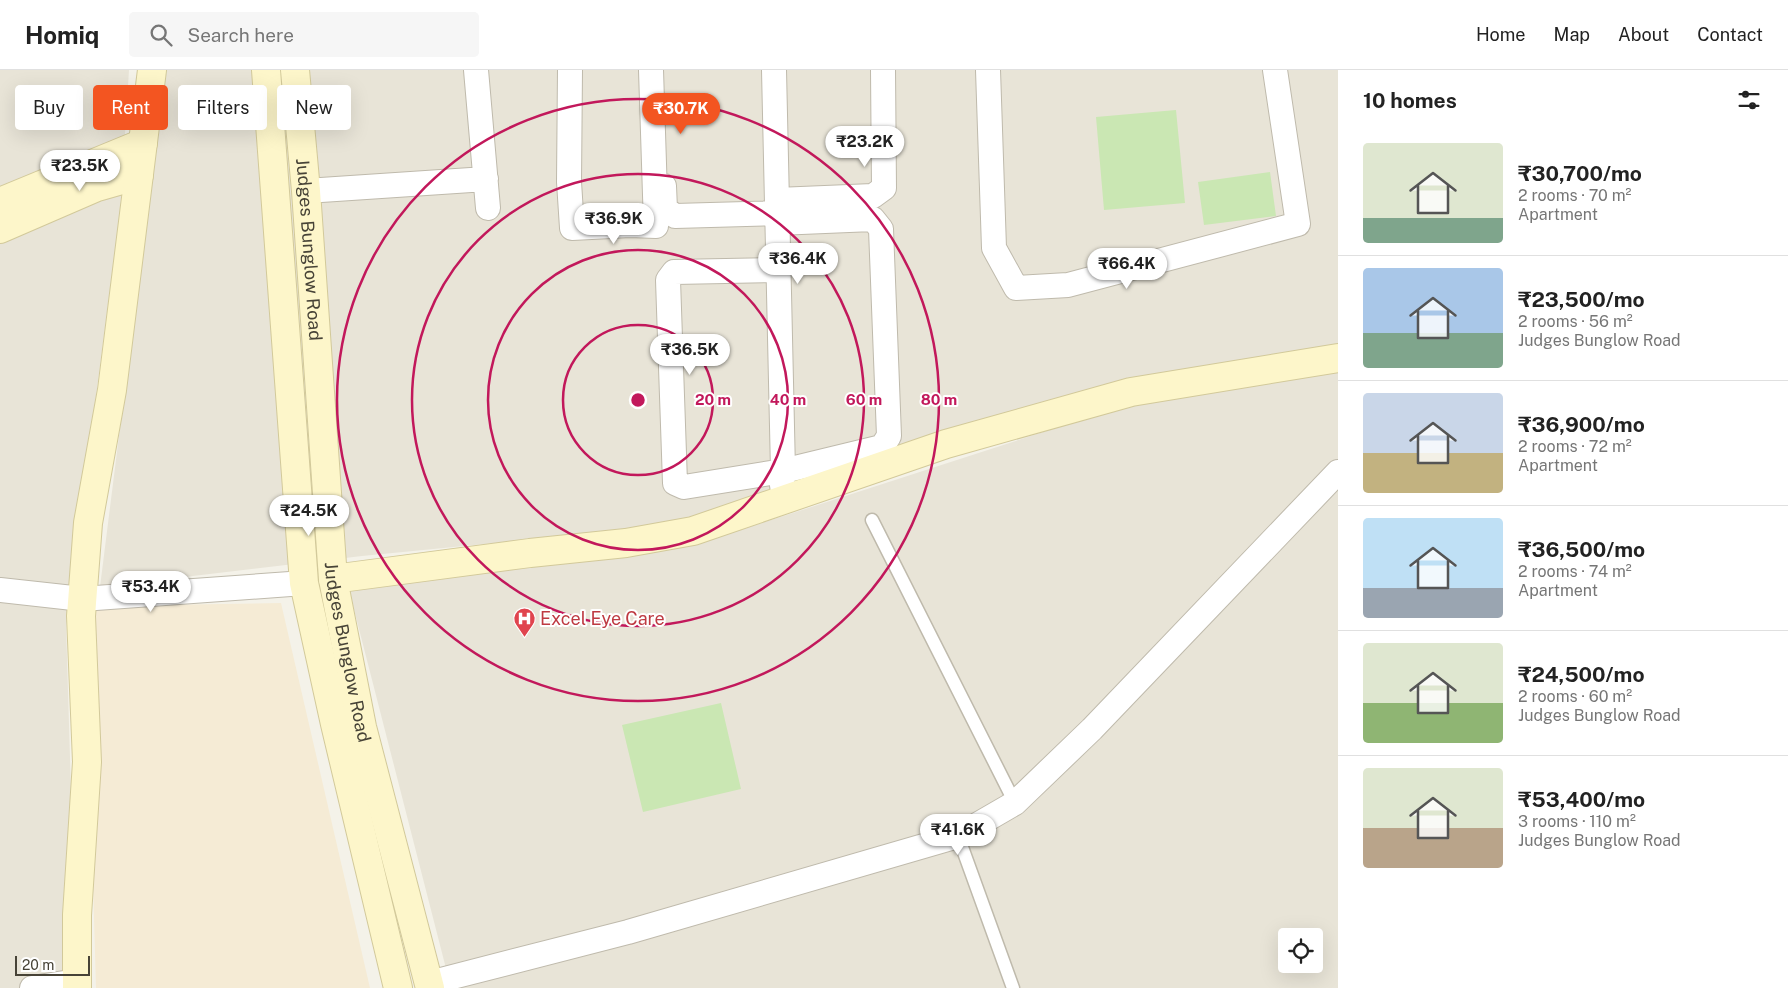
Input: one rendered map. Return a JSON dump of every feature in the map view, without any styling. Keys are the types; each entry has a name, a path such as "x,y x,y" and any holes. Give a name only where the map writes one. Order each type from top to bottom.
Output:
{"street":[{"path":"32,988 77,984 77,915 87,762 81,616 88,523 112,390 152,70"},
{"name":"Judges Bunglow Road","path":"266,70 304,583 335,724 398,988"},
{"name":"Judges Bunglow Road","path":"295,70 306,191 333,579 362,726 430,986"},
{"path":"476,70 488,208"},
{"path":"570,70 569,182 572,228 630,225 656,226 651,70"},
{"path":"659,70 665,209 675,216 777,212 873,219 881,229 889,436 882,447 783,471 684,487 675,483 668,280 674,272 779,270"},
{"path":"774,70 783,471 781,500"},
{"path":"777,212 873,196 884,188 883,70"},
{"path":"988,70 994,248 1016,288 1068,285 1298,224 1275,70"},
{"path":"0,202 143,143"},
{"path":"0,228 97,187 139,175"},
{"path":"306,191 486,179"},
{"path":"333,579 530,553 626,543 693,531 946,444 1131,392 1338,358"},
{"path":"430,986 628,932 958,836 1015,804 1092,729 1338,472"},
{"path":"0,590 82,599 304,583"}],"lane":[{"path":"872,520 1015,804"},
{"path":"958,836 1013,988"}],"shaded area":[{"path":"0,70 129,70 128,85 93,85 93,130 125,130 120,213 66,625 77,988 0,988"},
{"path":"165,70 1338,70 1338,345 1268,355 821,478 745,508 648,528 362,556 100,587 157,130 168,130 168,85 163,85"},
{"path":"1338,370 1338,988 451,988 349,590 697,544 1133,403"},
{"path":"281,603 370,988 96,988 90,778 93,606"}],"green space":[{"path":"1176,110 1185,203 1104,210 1096,117"},
{"path":"1270,172 1276,216 1204,225 1198,182"},
{"path":"721,703 741,789 643,812 622,725"}],"place":[{"name":"Excel Eye Care","path":"524,637"}]}
